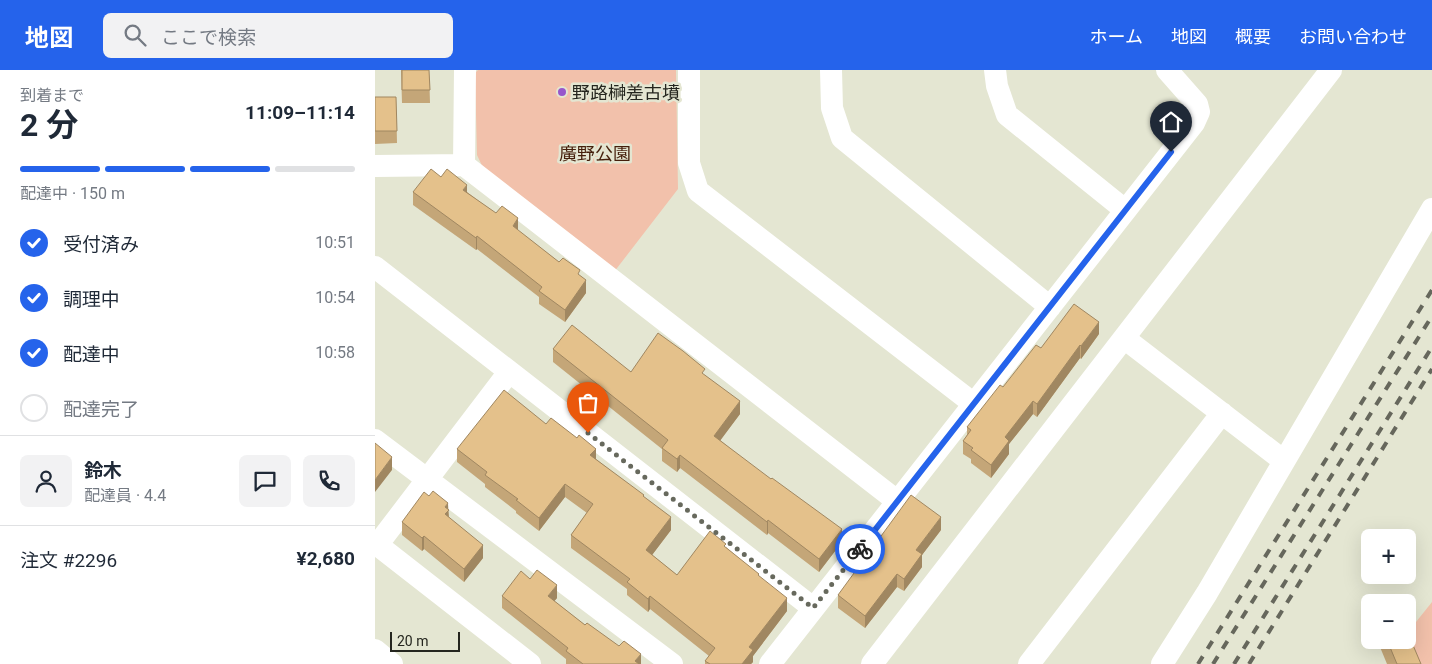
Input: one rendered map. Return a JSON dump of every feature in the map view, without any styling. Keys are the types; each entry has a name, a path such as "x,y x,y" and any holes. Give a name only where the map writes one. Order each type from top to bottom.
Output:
{"street":[{"path":"464,165 465,70"},
{"path":"689,70 689,163 698,191 973,404"},
{"path":"831,70 831,108 842,138 1050,307"},
{"path":"995,70 997,86 1007,115 1125,210"},
{"path":"770,664 1194,123 1199,112 1197,104 1167,70"},
{"path":"883,660 1125,338 1331,70"},
{"path":"375,166 464,165 897,501"},
{"path":"1162,664 1207,593 1432,209"},
{"path":"375,267 813,608"},
{"path":"1125,338 1284,461"},
{"path":"509,372 376,544 530,664"},
{"path":"1029,664 1222,414"},
{"path":"375,440 672,664"},
{"path":"375,650 392,664"}],"green space":[{"name":"廣野公園","path":"478,70 676,70 678,189 614,272 485,172 477,155 475,73"},
{"path":"1432,602 1432,664 1417,664 1411,649 1416,649 1416,622"}],"building":[{"path":"402,70 429,70 430,90 402,90"},
{"path":"375,97 396,97 397,131 375,131"},
{"path":"431,169 441,177 447,169 467,185 463,190 496,213 502,206 518,218 513,226 559,262 563,258 580,270 578,274 586,280 565,310 539,291 542,287 477,236 476,238 413,192"},
{"path":"1074,304 1099,322 1037,404 1033,401 1005,437 1009,441 991,465 971,450 973,448 963,441 971,430 967,427 1000,385 1003,387 1036,345 1041,348"},
{"path":"572,325 631,372 658,333 705,369 702,373 740,401 714,436 842,529 819,559 768,520 767,522 680,455 677,459 662,448 668,440 553,349"},
{"path":"504,390 546,424 551,418 577,438 579,435 596,449 590,455 671,517 646,550 677,575 710,531 726,544 724,546 787,598 749,647 753,650 742,664 710,664 705,661 715,648 650,596 648,599 627,582 630,579 571,535 593,504 565,484 539,518 516,500 518,499 485,475 487,472 457,449"},
{"path":"375,443 392,457 375,480"},
{"path":"433,491 448,503 445,507 449,510 445,514 483,545 464,569 424,536 422,538 402,522 424,492 429,496"},
{"path":"911,495 941,517 916,550 922,554 904,579 897,574 865,616 838,595"},
{"path":"537,570 557,585 548,596 585,625 587,623 619,646 624,641 641,654 635,661 639,664 583,664 566,651 568,648 502,596 521,571 530,579"},
{"path":"1391,649 1415,649 1421,664 1397,664"}],"railway":[{"path":"1198,664 1432,290"},
{"path":"1213,664 1432,316"},
{"path":"1234,664 1432,347"},
{"path":"1249,664 1432,369"}],"way so far":[{"path":"588,433 813,608 860,549"}],"place":[{"name":"野路榊差古墳","path":"562,92"}],"route":[{"path":"860,549 1171,152"}]}
